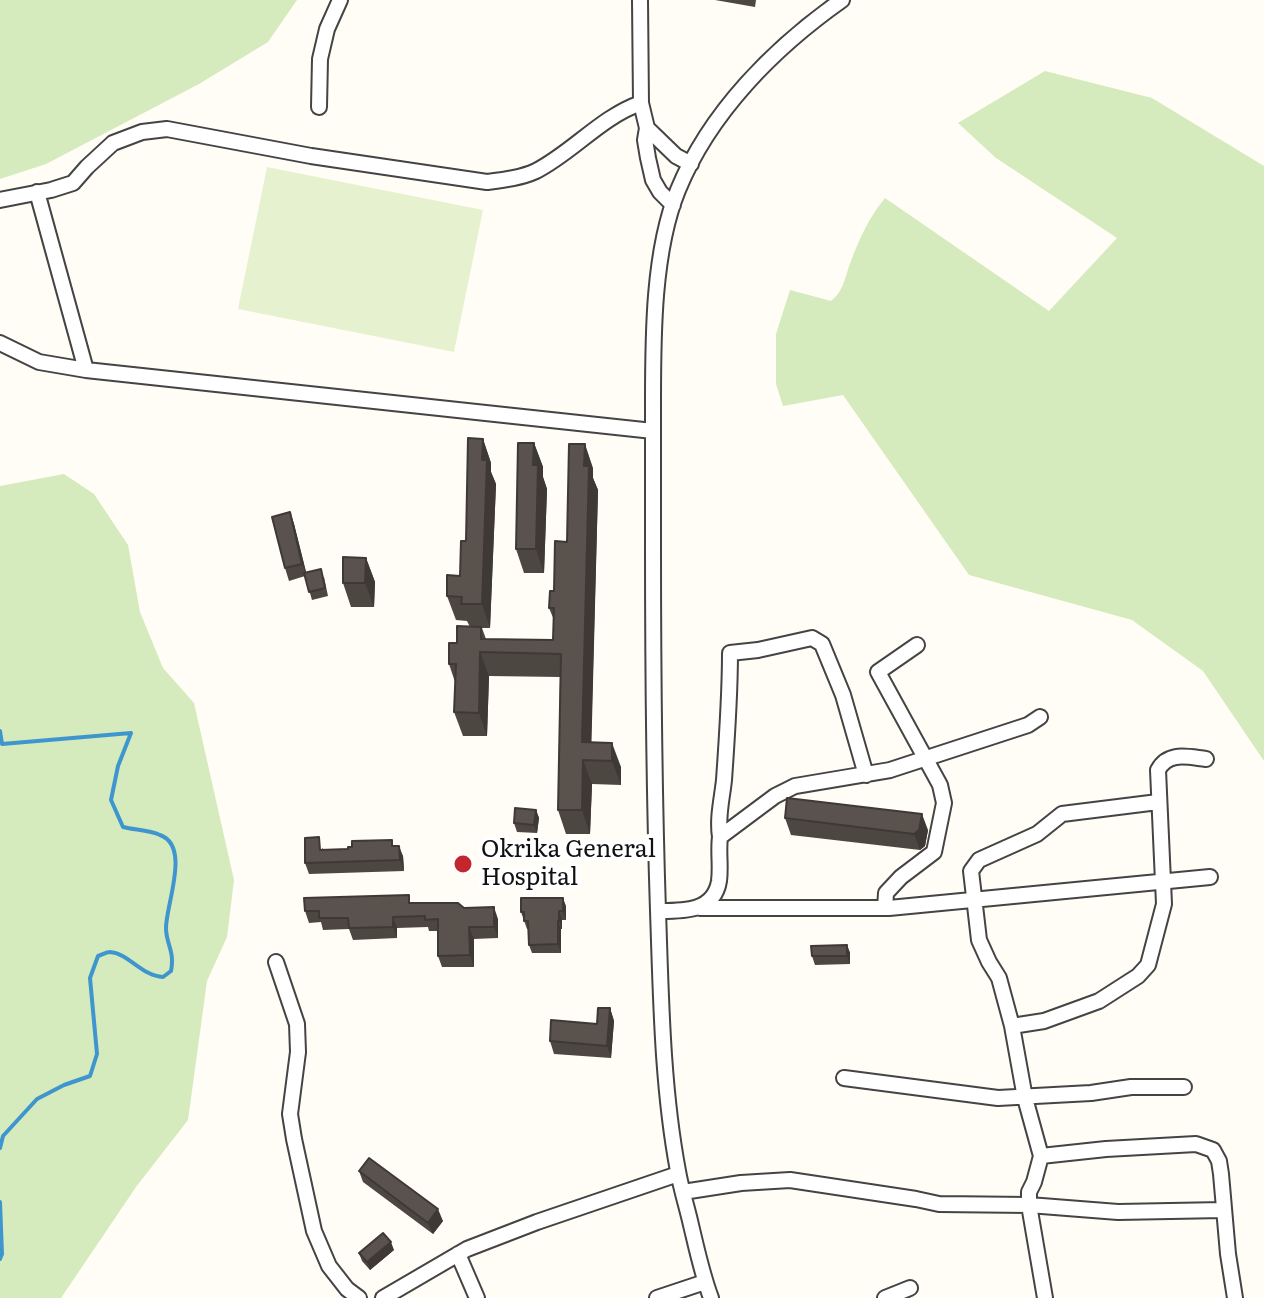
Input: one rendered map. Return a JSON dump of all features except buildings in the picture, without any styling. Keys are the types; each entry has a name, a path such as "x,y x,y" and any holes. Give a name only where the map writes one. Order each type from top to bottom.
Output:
{"street":[{"path":"319,107 320,59 327,29 340,0"},
{"path":"640,0 641,103 647,128 645,140 653,180 673,205"},
{"path":"711,1298 678,1174 660,993 653,675 653,321 664,239 673,205 707,135 745,86 798,34 838,2"},
{"path":"0,200 73,183 113,143 142,132 167,129 311,156 487,182 509,180 534,172 628,108 641,103"},
{"path":"647,128 676,156 691,164"},
{"path":"37,192 86,370"},
{"path":"0,343 39,362 86,370 653,431"},
{"path":"700,908 713,897 719,881 718,825 724,785 730,653 812,638 822,644 843,695 866,775"},
{"path":"885,908 886,893 901,877 934,852 944,803 940,785 878,672 917,645"},
{"path":"720,837 775,796 795,786 890,770 1028,725 1040,717"},
{"path":"1012,1026 1044,1021 1099,1001 1138,976 1148,965 1164,904 1158,770 1162,762 1173,756 1206,759"},
{"path":"1045,1298 1029,1205 1029,1192 1041,1156 999,978 979,940 971,871 979,860 1037,834 1062,814 1158,802"},
{"path":"658,911 700,908 885,908 1210,877"},
{"path":"276,962 297,1024 298,1052 290,1114 314,1231 329,1266 347,1289 359,1298"},
{"path":"844,1078 986,1097 1025,1098 1131,1087 1184,1087"},
{"path":"1041,1156 1196,1144 1213,1150 1219,1161 1235,1298"},
{"path":"390,1296 458,1254 537,1222 678,1174"},
{"path":"683,1192 741,1183 790,1180 939,1204 1029,1205 1118,1212 1223,1210"},
{"path":"458,1254 477,1298"},
{"path":"657,1298 705,1282"},
{"path":"885,1298 910,1288"}],"green space":[{"path":"0,0 297,0 268,42 199,84 46,164 0,179"},
{"path":"1045,71 1152,98 1264,166 1264,761 1203,671 1132,620 969,575 843,395 783,406 776,384 776,334 790,290 831,301 841,288 865,228 885,198 1049,311 1117,238 996,158 958,123"},
{"path":"267,167 483,210 454,352 238,309"},
{"path":"64,474 94,494 128,545 140,612 163,668 194,703 234,880 227,937 207,981 188,1120 136,1187 61,1298 0,1298 0,486"}],"waterway":[{"path":"0,731 2,744 131,733 118,766 111,800 123,827 156,833 169,841 176,863 166,928 172,958 171,971 163,977 155,976 117,953 98,956 90,978 97,1054 90,1076 37,1099 3,1136 0,1148"},
{"path":"0,1202 0,1259"}],"place":[{"name":"Okrika General Hospital","path":"463,864"}]}
